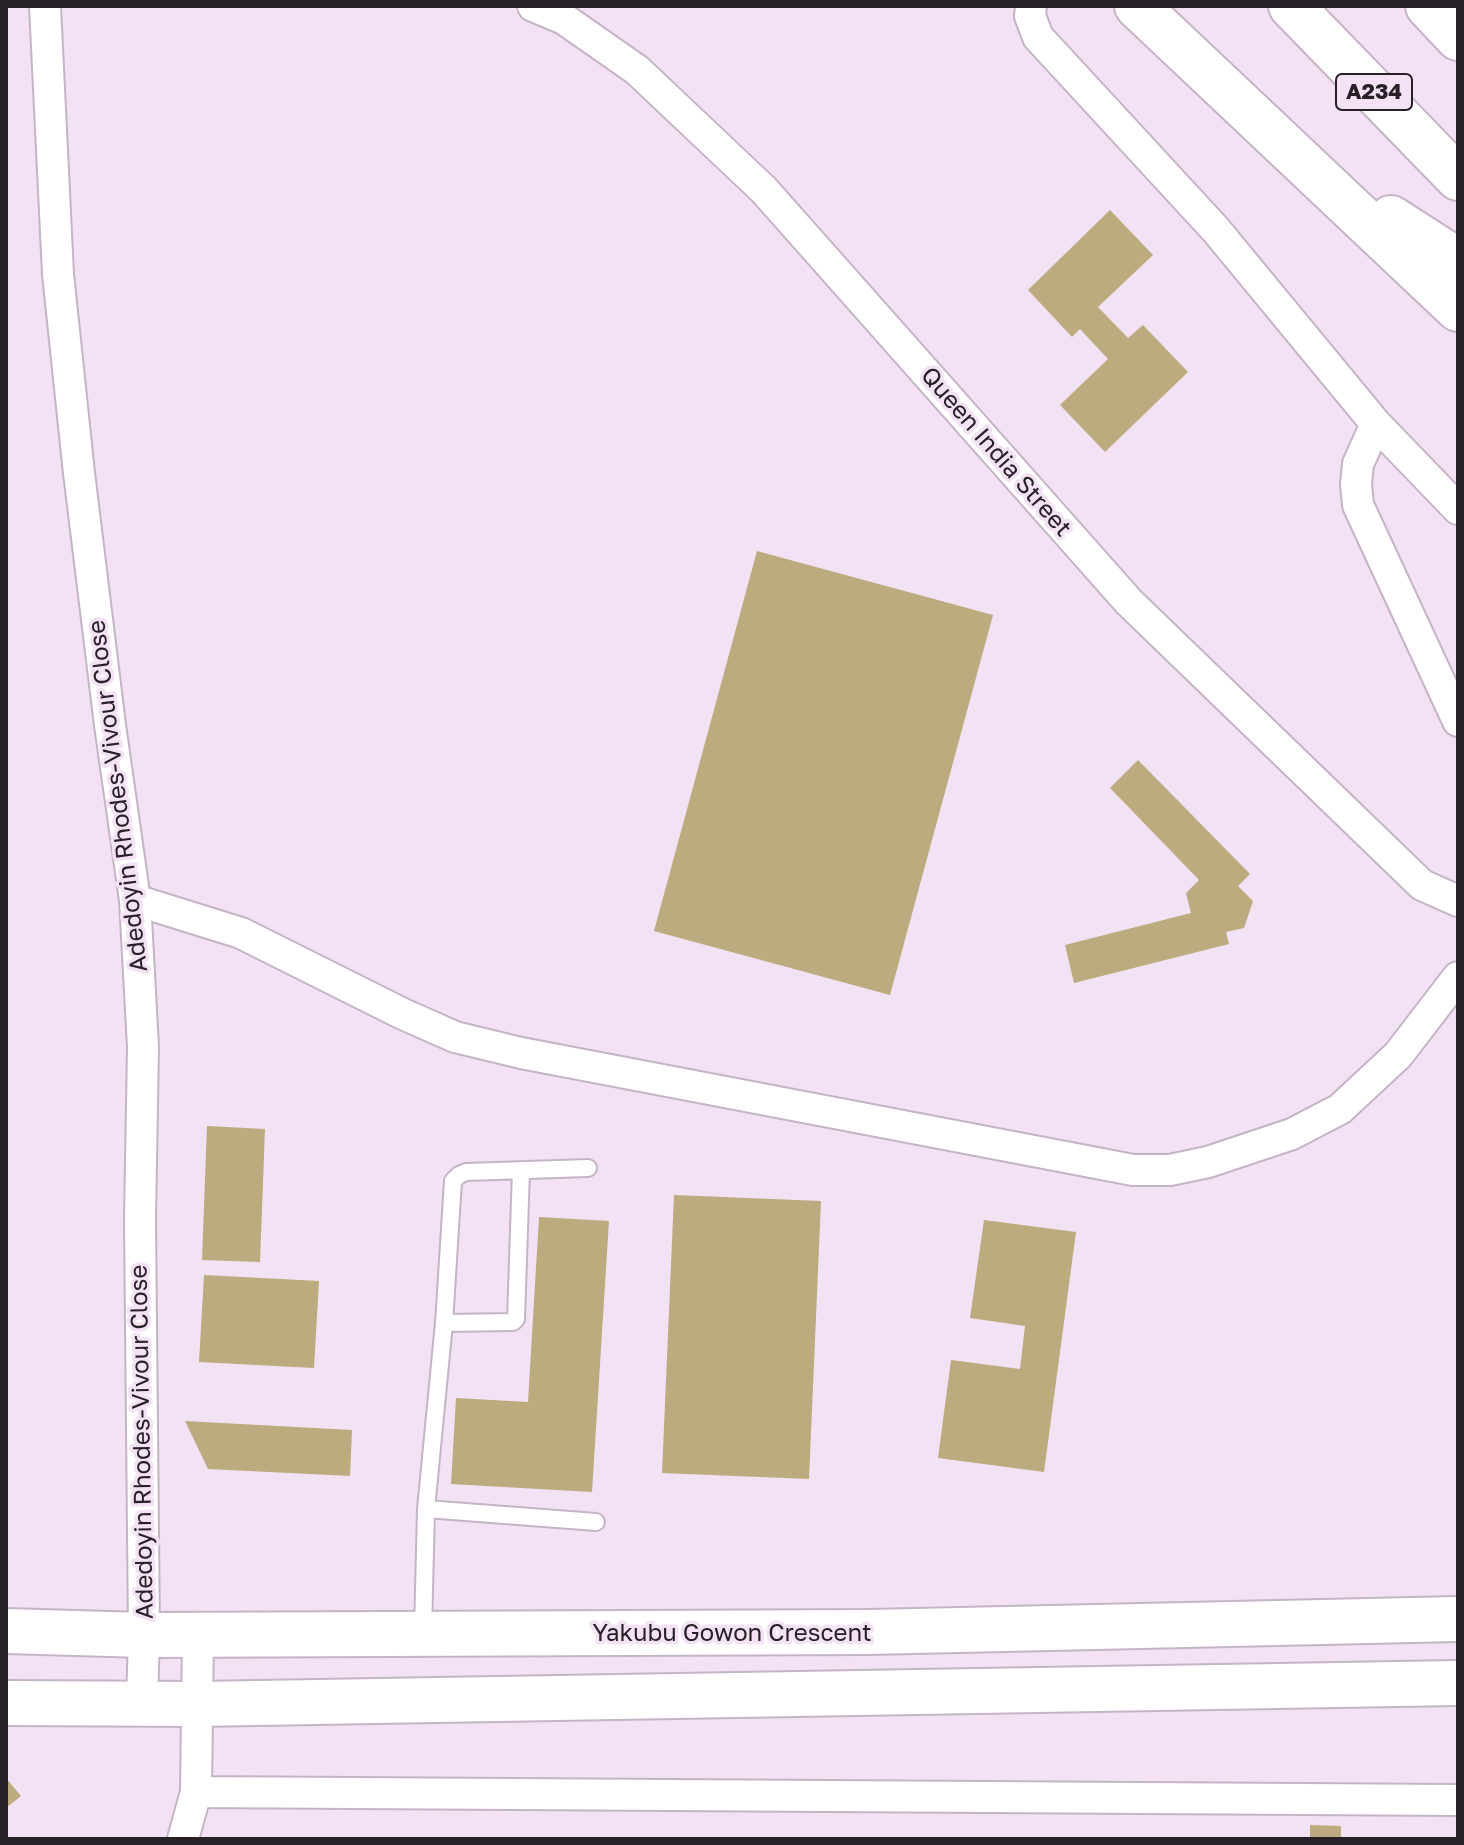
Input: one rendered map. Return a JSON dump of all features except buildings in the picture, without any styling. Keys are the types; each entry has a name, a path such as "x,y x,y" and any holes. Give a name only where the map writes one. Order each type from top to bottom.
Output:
{"main road":[{"path":"1137,6 1458,309"},
{"name":"A234","path":"1291,6 1458,178"},
{"path":"1428,6 1458,38"},
{"path":"1302,160 1458,261"},
{"name":"Yakubu Gowon Crescent","path":"6,1631 144,1635 869,1632 1458,1619"},
{"path":"6,1703 197,1704 1458,1683"}],"street":[{"name":"Adedoyin Rhodes-Vivour Close","path":"45,6 58,274 110,725 135,900 143,1047 140,1220 142,1704"},
{"name":"Queen India Street","path":"533,6 564,19 637,70 764,190 1129,602 1422,885 1458,901"},
{"path":"1031,6 1030,16 1038,37 1216,230 1376,424 1458,509"},
{"path":"1376,424 1358,464 1358,505 1458,721"},
{"path":"135,900 241,933 455,1037 521,1053 1133,1170 1170,1170 1208,1162 1292,1134 1340,1109 1398,1055 1458,977"},
{"path":"183,1839 196,1792 198,1635"},
{"path":"196,1792 1458,1800"}],"lane":[{"path":"423,1634 426,1509 444,1323 453,1181 466,1172 588,1168"},
{"path":"444,1323 513,1322 518,1316 521,1170"},
{"path":"426,1509 596,1522"}]}
